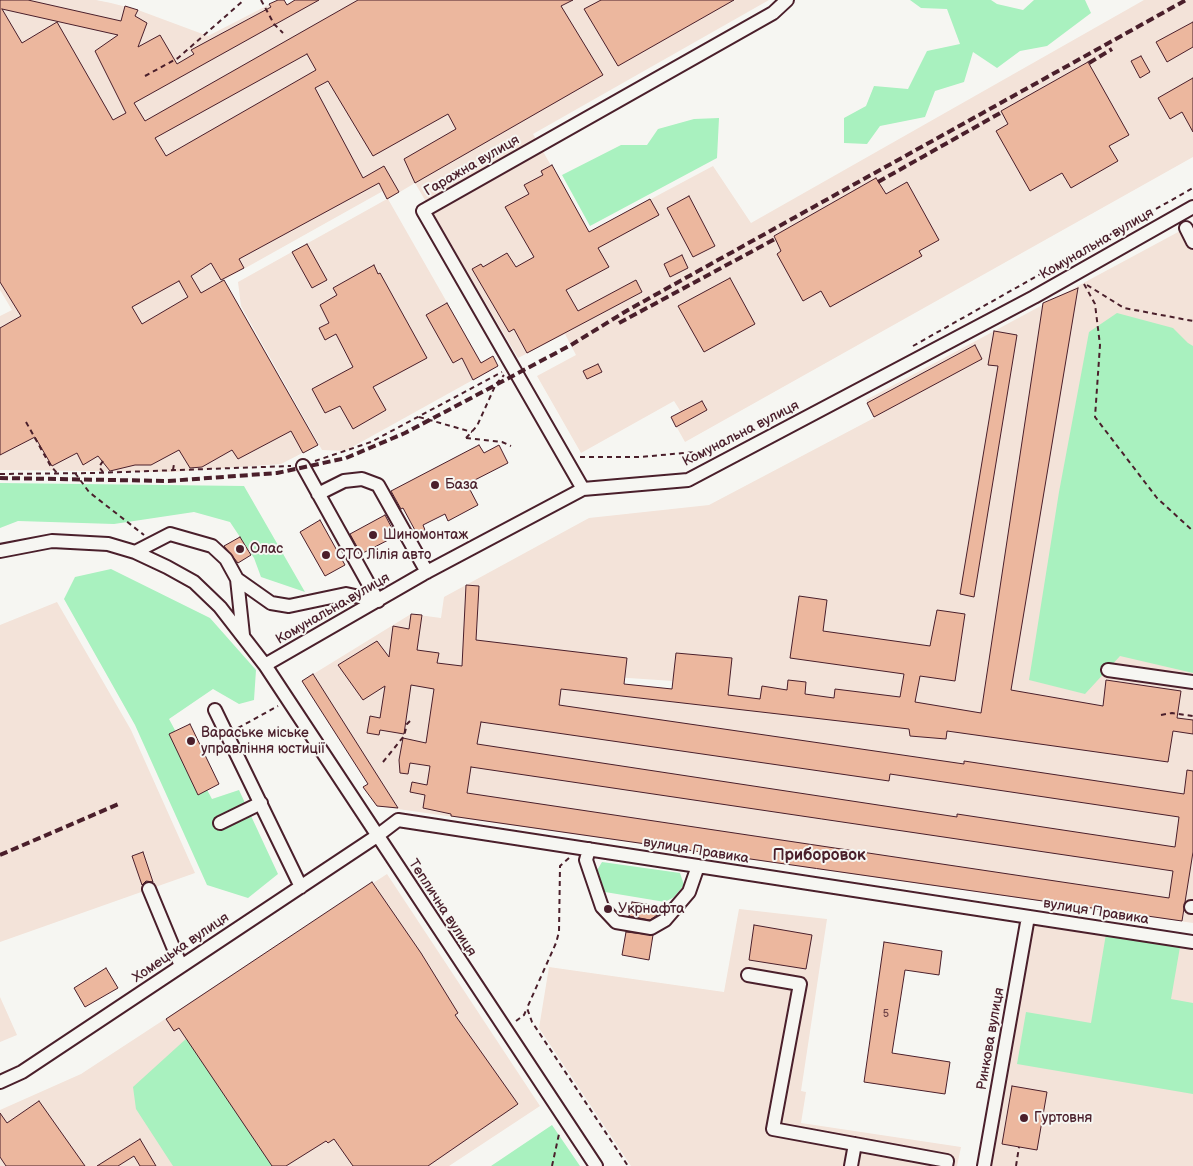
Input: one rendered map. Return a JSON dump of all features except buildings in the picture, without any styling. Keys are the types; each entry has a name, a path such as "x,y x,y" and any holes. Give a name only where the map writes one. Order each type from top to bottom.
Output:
{"street":[{"name":"Гаражна вулиця","path":"583,489 423,211 772,13 787,0"},
{"name":"Комунальна вулиця","path":"265,665 427,572 583,489 688,480 1078,272 1193,207"},
{"path":"1186,228 1193,242"},
{"path":"303,464 378,601"},
{"path":"318,494 344,481 362,479 378,485 427,572"},
{"path":"135,552 170,534 212,546 226,559 237,579 243,635"},
{"name":"Теплична вулиця","path":"0,551 52,541 108,544 135,552 194,582 243,635 265,665 596,1166"},
{"path":"237,579 271,603 289,606 346,594 378,601"},
{"path":"1108,670 1193,682"},
{"path":"215,710 301,887"},
{"path":"220,823 261,803"},
{"name":"вулиця Правика","path":"377,836 398,820 1193,942"},
{"name":"Хомецька вулиця","path":"0,1082 22,1072 377,836"},
{"path":"589,849 586,860 602,907 616,922 650,928 665,920 676,909 689,892 698,866"},
{"path":"149,889 181,966"},
{"name":"Ринкова вулиця","path":"986,1166 1028,917"},
{"path":"748,975 800,984 773,1129 947,1161 946,1166"},
{"path":"851,1166 855,1144"}],"path":[{"path":"145,76 178,58 244,0"},
{"path":"261,0 274,24 283,33"},
{"path":"910,348 1193,188"},
{"path":"1078,272 1095,304 1100,344 1095,417 1157,498 1193,531"},
{"path":"1084,284 1124,308 1193,321"},
{"path":"0,474 76,474 303,464 371,442 513,366"},
{"path":"512,446 502,442 466,438 477,426 496,384 513,366"},
{"path":"419,417 472,432"},
{"path":"26,422 50,464 58,474"},
{"path":"565,457 640,457 719,450"},
{"path":"104,461 98,467 104,473"},
{"path":"173,470 174,464"},
{"path":"76,474 88,492 153,542"},
{"path":"1161,715 1172,712 1193,716"},
{"path":"243,726 266,713"},
{"path":"383,762 404,736 407,724 412,719"},
{"path":"518,1019 524,1015 556,943 559,932 560,866 570,857"},
{"path":"527,1008 532,1022 628,1166"},
{"path":"552,1166 558,1134"},
{"path":"1016,1166 1019,1147"}],"shaded area":[{"path":"0,0 96,0 138,10 208,36 278,0 284,0 287,4 295,0 769,0 533,134 589,232 713,166 751,223 1144,0 1193,0 1193,157 685,442 671,417 681,412 674,401 581,453 537,376 576,355 565,334 518,358 415,183 388,199 481,362 493,356 498,366 345,451 322,450 241,306 238,282 387,199 383,191 224,280 318,445 281,464 172,472 0,470 0,316 12,310 0,290"},
{"path":"1193,224 1193,923 377,806 363,787 368,784 302,681 411,614 441,618 444,597 589,518 709,505 874,418 866,400","holes":["480,668 673,681 673,689"]},
{"path":"57,602 131,730 195,873 0,942 0,625"},
{"path":"387,874 540,1106 449,1166 0,1166 0,1110 81,1074"},
{"path":"739,909 827,919 801,1091 806,1092 801,1123 961,1147 957,1166 631,1166 539,1028 549,967 724,992"},
{"path":"1028,917 1193,942 1193,1166 984,1166"},
{"path":"0,997 17,1035 0,1042"}],"green space":[{"path":"910,0 991,0 997,4 1023,10 1034,0 1085,0 1091,13 1047,46 1020,51 997,68 973,52 964,82 935,91 925,117 880,126 867,144 844,143 844,118 866,106 874,86 908,89 927,51 960,44 947,9 921,8"},
{"path":"719,118 717,158 590,226 562,175 621,145 647,145 658,129 694,119"},
{"path":"1117,313 1173,328 1193,346 1193,673 1120,656 1085,694 1029,680 1059,492 1089,332"},
{"path":"0,483 244,486 305,592 261,577 254,558 230,522 194,512 114,524 18,521 0,528"},
{"path":"111,569 210,618 256,670 254,700 239,704 213,689 169,719 212,799 239,790 278,874 248,898 207,885 135,725 64,599 75,577"},
{"path":"602,862 680,873 684,885 674,897 665,902 605,892 596,872"},
{"path":"1106,934 1180,947 1171,999 1193,1003 1193,1094 1017,1064 1026,1012 1091,1023"},
{"path":"187,1038 274,1166 173,1166 136,1109 133,1087"},
{"path":"552,1125 580,1166 491,1166"}],"railway":[{"path":"0,478 168,481 277,473 346,458 405,433 571,345 628,310 1186,0"},
{"path":"1089,63 1112,49"},
{"path":"878,182 1002,112"},
{"path":"619,323 775,239"},
{"path":"0,855 121,803"}],"place":[{"name":"База","path":"435,485"},
{"name":"Шиномонтаж","path":"373,535"},
{"name":"Олас","path":"240,549"},
{"name":"СТО Лілія авто","path":"326,555"},
{"name":"Вараське міське управління юстиції","path":"191,741"},
{"name":"Укрнафта","path":"608,909"},
{"name":"Гуртовня","path":"1024,1118"}],"district":[{"name":"Приборовок","path":"819,856"}]}
